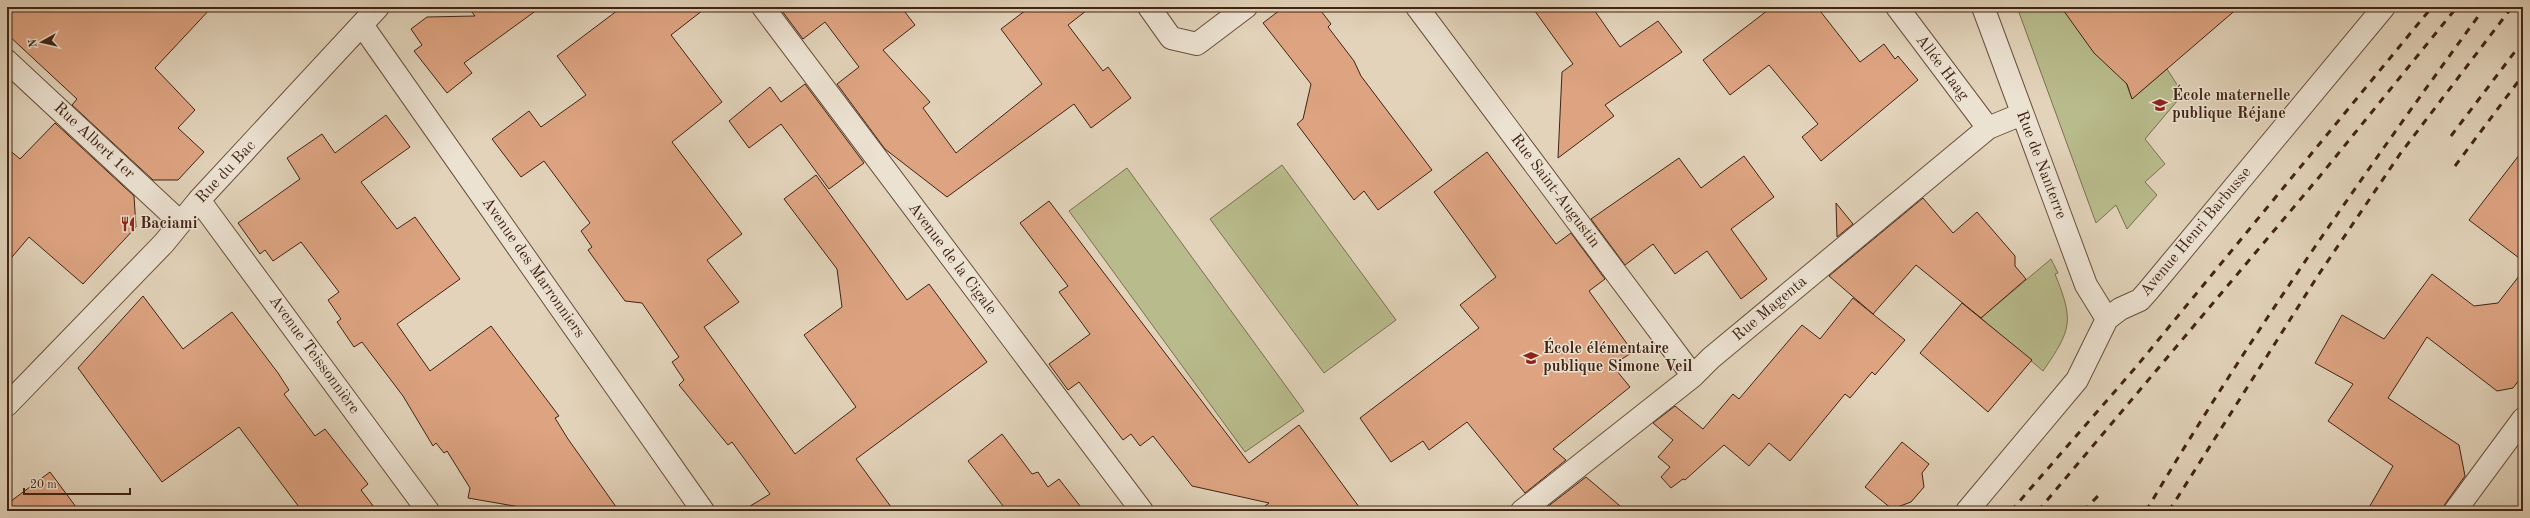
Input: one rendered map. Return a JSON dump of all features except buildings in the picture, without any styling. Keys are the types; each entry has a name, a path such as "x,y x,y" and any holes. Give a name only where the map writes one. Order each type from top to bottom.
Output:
{"street":[{"name":"Rue du Bac","path":"7,405 164,243 199,200 378,7"},
{"name":"Avenue de la Cigale","path":"762,7 1142,511"},
{"path":"1149,7 1171,38 1198,44 1246,7"},
{"name":"Rue Saint-Augustin","path":"1417,7 1693,376"},
{"name":"Allée Haag","path":"1897,7 1988,128"},
{"name":"Rue de Nanterre","path":"1983,7 2086,285 2107,319"},
{"name":"Avenue Henri Barbusse","path":"1967,511 2077,380 2107,319 2120,309 2140,300 2148,291 2384,7"},
{"name":"Avenue des Marronniers","path":"362,25 703,511"},
{"name":"Rue Albert 1er","path":"7,60 180,222"},
{"name":"Rue Magenta","path":"1522,511 1693,376 1711,358 1988,128 2022,114"},
{"name":"Avenue Teissonnière","path":"199,200 428,511"},
{"path":"2455,511 2523,419"}],"green space":[{"path":"2017,7 2066,7 2111,42 2132,99 2167,69 2183,94 2145,139 2165,164 2145,182 2157,195 2127,229 2116,205 2096,223"},
{"path":"1282,165 1396,320 1324,373 1210,219"},
{"path":"1127,168 1304,411 1245,452 1069,211"},
{"path":"2051,259 2058,273 2055,274 2065,303 2067,324 2065,334 2060,345 2043,371 1981,318"}],"railway":[{"path":"2011,511 2136,367 2432,7"},
{"path":"2038,511 2320,176 2457,7"},
{"path":"2146,511 2185,446 2267,318 2396,130 2485,7"},
{"path":"2169,511 2317,277 2400,154 2512,7"},
{"path":"2451,136 2523,41"},
{"path":"2455,166 2523,75"},
{"path":"2083,511 2101,493"}],"place":[{"name":"École maternelle publique Réjane","path":"2160,105"},
{"name":"Baciami","path":"128,224"},
{"name":"École élémentaire publique Simone Veil","path":"1531,358"}]}
